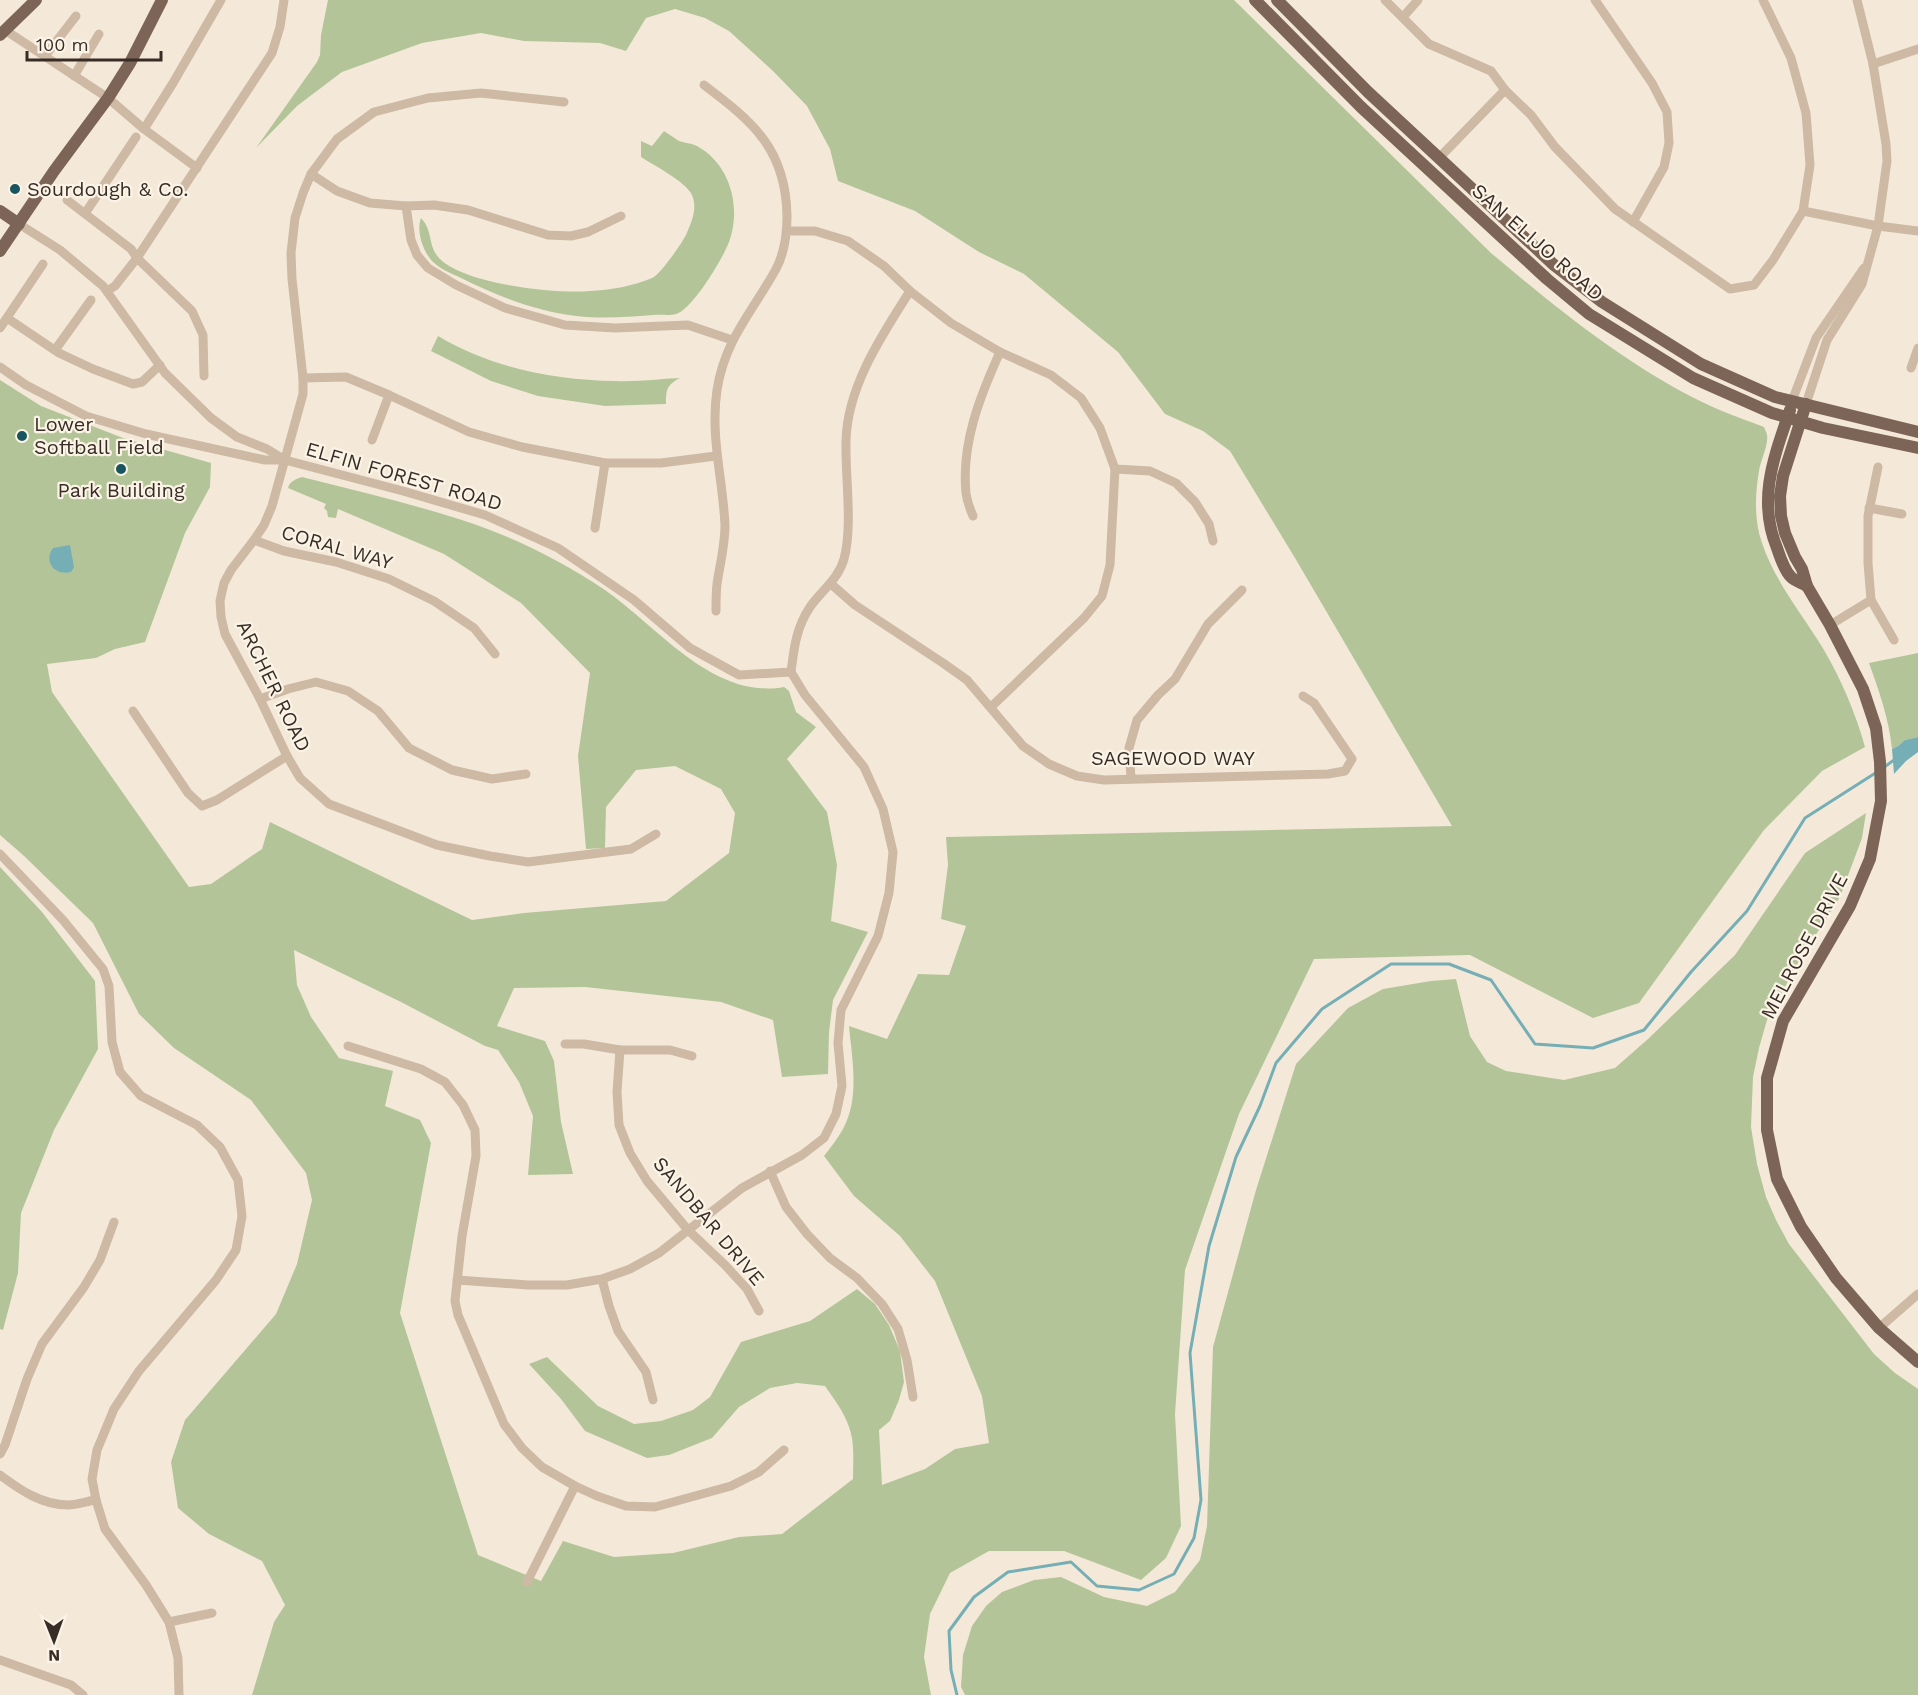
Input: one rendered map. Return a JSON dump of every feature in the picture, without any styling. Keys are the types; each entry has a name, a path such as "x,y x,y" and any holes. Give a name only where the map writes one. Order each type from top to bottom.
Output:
{"main road":[{"path":"2,32 36,0"},
{"path":"0,251 54,171 108,98 130,63 162,0"},
{"name":"SAN ELIJO ROAD","path":"1255,0 1369,114 1547,279 1589,314 1694,378 1772,413 1822,428 1918,448"},
{"name":"SAN ELIJO ROAD","path":"1277,0 1368,92 1554,265 1602,302 1701,364 1775,397 1918,432"},
{"path":"0,211 19,224"},
{"name":"MELROSE DRIVE","path":"1792,401 1770,473 1767,495 1768,518 1772,537 1791,577 1807,586"},
{"name":"MELROSE DRIVE","path":"1806,404 1783,476 1780,496 1781,516 1785,533 1802,569 1807,586 1863,689 1876,728 1882,780 1881,801 1870,860 1850,906 1783,1021 1767,1078 1767,1130 1777,1179 1801,1227 1836,1278 1878,1328 1918,1362"}],"street":[{"path":"144,129 221,0"},
{"path":"108,291 137,258 272,53 284,0"},
{"path":"1385,0 1429,44 1491,71 1556,147 1615,209 1730,289 1754,285 1794,229 1803,211 1810,165 1806,113 1791,58 1763,0"},
{"path":"1403,17 1418,0"},
{"path":"1595,0 1652,82 1666,112 1669,143 1664,167 1633,222"},
{"path":"1806,404 1827,340 1862,284 1878,226 1887,161 1887,144 1873,64 1857,0"},
{"path":"45,56 76,16"},
{"path":"2,32 45,56 108,98 144,129 197,168"},
{"path":"74,76 99,34"},
{"path":"1873,64 1918,49"},
{"path":"704,85 740,112 768,145 779,167 787,200 787,231 784,249 777,267 732,340 717,390 716,456 725,529 716,611"},
{"path":"1439,158 1505,90"},
{"name":"ARCHER ROAD","path":"564,102 481,93 428,98 374,112 336,139 311,174 295,218 291,253 303,378 301,403 272,506 264,525 224,583 220,601 221,617 225,634 287,756 300,778 329,804 437,845 528,861 631,849 656,834"},
{"path":"86,212 136,137"},
{"path":"311,174 337,190 370,203 406,206 434,205 468,210 548,236 571,236 588,232 621,216"},
{"path":"67,200 86,212 131,249 137,258 192,311 203,335 204,376"},
{"path":"406,206 414,248 428,268 456,285 505,308 565,325 615,328 688,325 732,340"},
{"path":"1803,211 1878,226 1918,231"},
{"path":"19,224 60,250 108,291 165,373 211,418 237,437 267,449 285,460"},
{"path":"787,231 815,231 848,241 884,266 910,291 951,323 1000,352 1051,375 1081,398 1100,428 1115,470 1110,565 1102,596 1084,618 991,707"},
{"path":"0,328 43,264"},
{"name":"MELROSE DRIVE","path":"1792,401 1816,338 1867,264"},
{"path":"457,1280 567,1285 602,1279 630,1269 659,1253 742,1188 802,1155 824,1138 836,1114 842,1086 838,1043 841,1010 878,936 889,893 893,852 883,809 864,767 805,695 791,672 795,640 810,607 831,584 844,560 847,529 846,438 854,397 872,352 910,291"},
{"path":"55,350 91,300"},
{"path":"7,318 55,350 93,369 133,384 142,382 160,365"},
{"path":"1911,368 1918,348"},
{"path":"973,516 966,495 970,434 981,393 1000,352"},
{"path":"0,367 26,385 86,416 146,434 265,460 285,460"},
{"path":"303,378 346,377 469,432 522,447 605,463 661,463 716,456"},
{"path":"372,440 389,395"},
{"name":"ELFIN FOREST ROAD","path":"285,460 485,515 558,548 634,600 690,648 739,675 791,672"},
{"path":"596,528 605,463"},
{"path":"1878,467 1868,516 1871,600 1894,640"},
{"path":"1115,470 1150,471 1176,483 1195,502 1209,524 1213,542"},
{"path":"1869,508 1902,514"},
{"name":"CORAL WAY","path":"254,540 389,579 434,601 474,628 495,654"},
{"name":"SAGEWOOD WAY","path":"831,584 855,605 967,680 1023,746 1049,764 1077,776 1104,780 1328,774 1345,771 1352,759 1314,703 1303,696"},
{"path":"1131,778 1129,748 1137,720 1175,679 1208,624 1242,590"},
{"path":"1830,625 1871,600"},
{"path":"260,699 316,682 348,692 378,711 409,748 452,770 492,779 526,774"},
{"path":"133,711 188,793 202,806 217,800 287,756"},
{"path":"0,854 63,920 103,969 109,986 112,1042 120,1072 141,1096 197,1125 220,1147 238,1180 242,1216 236,1250 216,1280 139,1371 114,1409 97,1450 92,1479 105,1529 146,1585 169,1622 178,1658 179,1695"},
{"path":"565,1044 584,1044 620,1050 670,1050 692,1056"},
{"path":"348,1046 421,1069 445,1082 463,1105 475,1130 476,1156 455,1301 459,1316 504,1424 522,1448 542,1467 575,1486 626,1506 655,1507 731,1486 759,1472 784,1450"},
{"name":"SANDBAR DRIVE","path":"620,1050 617,1092 619,1125 630,1153 647,1181 688,1230 747,1289 759,1311"},
{"path":"770,1171 786,1207 807,1234 830,1258 857,1278 882,1304 898,1329 907,1360 913,1397"},
{"path":"0,1454 27,1378 42,1344 84,1287 100,1260 114,1222"},
{"path":"602,1279 618,1331 646,1372 653,1400"},
{"path":"1878,1328 1918,1294"},
{"path":"0,1475 42,1501 69,1505 96,1500"},
{"path":"527,1582 575,1486"},
{"path":"169,1622 212,1613"},
{"path":"0,1660 71,1684 83,1695"}],"green space":[{"path":"328,0 1234,0 1491,253 1539,293 1613,349 1665,382 1701,401 1764,427 1767,433 1756,498 1756,516 1762,543 1774,571 1836,673 1853,709 1865,747 1822,771 1764,830 1639,1003 1593,1018 1470,955 1314,959 1239,1114 1185,1270 1175,1414 1181,1526 1166,1558 1141,1580 1064,1551 989,1551 950,1573 930,1614 924,1657 931,1695 252,1695 274,1622 285,1605 262,1561 209,1534 178,1508 171,1462 185,1420 276,1314 297,1264 312,1200 306,1173 251,1100 174,1048 139,1014 93,923 0,835 0,380 41,406 123,438 211,463 210,487 185,533 145,642 115,649 96,658 47,664 52,692 189,887 211,884 262,849 270,822 472,920 524,913 666,901 729,853 735,813 721,789 675,766 636,770 606,807 605,848 586,849 578,756 590,673 521,603 444,554 338,509 336,518 328,517 324,508 326,504 288,488 292,482 302,477 453,517 491,530 542,553 605,590 687,657 710,672 733,682 758,688 784,687 789,691 796,712 816,727 787,759 827,812 837,865 831,921 868,932 833,1000 829,1032 828,1074 782,1077 773,1020 721,1002 585,987 514,988 497,1026 545,1041 554,1061 561,1122 573,1174 528,1175 533,1116 519,1082 498,1050 485,1046 294,950 297,985 311,1017 339,1058 393,1071 385,1106 420,1120 431,1143 400,1313 478,1555 541,1581 563,1541 614,1557 673,1553 739,1537 782,1534 853,1479 851,1433 842,1411 825,1386 797,1383 770,1388 739,1407 712,1438 669,1455 647,1458 585,1431 561,1399 529,1364 547,1357 598,1406 634,1424 661,1421 693,1410 710,1397 741,1342 810,1321 857,1289 875,1304 889,1325 900,1351 904,1382 890,1421 879,1430 882,1485 925,1469 955,1449 989,1443 982,1396 935,1281 900,1236 854,1196 824,1156 843,1129 852,1104 854,1078 849,1026 887,1039 918,974 949,975 966,926 941,919 948,865 946,837 1452,826 1230,451 1203,431 1165,414 1118,352 1024,274 979,252 915,211 838,181 830,149 807,106 729,31 705,18 675,9 646,18 626,51 600,43 524,41 481,33 422,43 342,72 297,106 256,148 317,62"},
{"path":"664,131 679,141 695,145 718,164 730,188 734,215 729,242 714,270 691,303 676,314 595,317 560,314 487,290 442,269 426,252 420,235 421,218 428,228 433,249 440,259 452,268 489,281 534,289 575,292 614,289 656,276 684,239 694,211 694,200 688,190 676,179 641,157 641,141 652,146"},
{"path":"438,336 502,364 546,375 623,381 680,378 668,389 666,404 605,406 538,396 491,381 431,351"},
{"path":"1918,653 1918,737 1905,740 1892,749 1886,716 1869,663"},
{"path":"1866,813 1862,838 1840,897 1799,961 1767,1020 1753,1077 1751,1127 1757,1164 1766,1197 1789,1244 1874,1354 1918,1389 1918,1695 965,1695 961,1687 963,1655 972,1626 986,1606 1002,1592 1034,1580 1061,1577 1104,1597 1147,1606 1175,1592 1200,1560 1207,1526 1213,1347 1256,1190 1296,1064 1348,1008 1383,989 1456,979 1470,1036 1487,1062 1506,1071 1564,1080 1615,1068 1735,955 1805,853"},
{"path":"0,867 42,912 95,981 98,1049 54,1130 21,1213 18,1273 3,1330 0,1329"}],"water":[{"path":"70,545 74,567 71,572 60,572 52,567 50,553 53,548"},
{"path":"1918,737 1918,752 1894,774 1892,749 1905,740"}],"waterway":[{"path":"1883,768 1894,760"},
{"path":"957,1695 951,1670 949,1631 974,1597 1008,1572 1071,1562 1097,1586 1139,1590 1174,1574 1194,1538 1201,1500 1190,1353 1209,1246 1236,1157 1260,1106 1276,1063 1322,1009 1391,964 1449,964 1491,980 1535,1044 1593,1048 1644,1030 1691,972 1747,911 1805,818 1877,772"}],"place":[{"name":"Sourdough & Co.","path":"15,189"},
{"name":"Lower Softball Field","path":"22,436"},
{"name":"Park Building","path":"121,469"}]}
